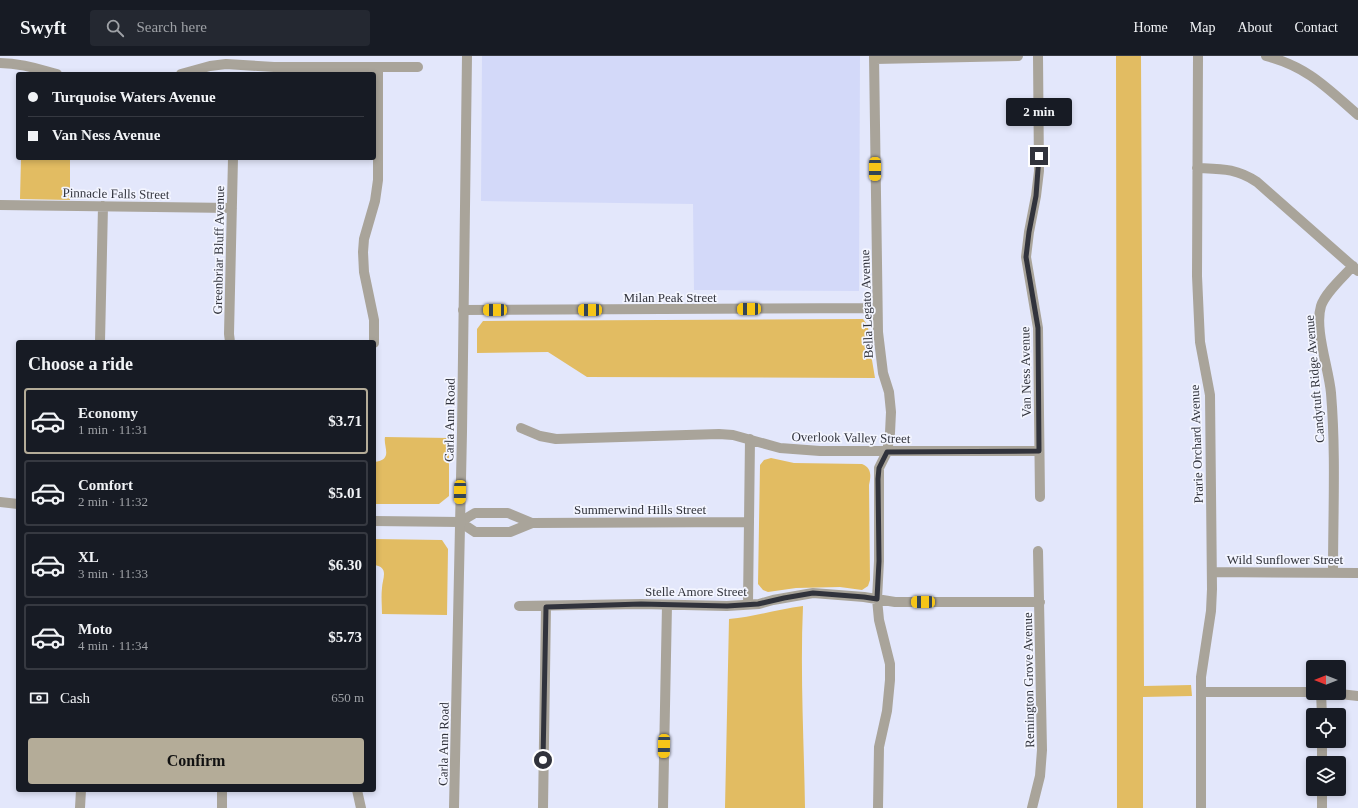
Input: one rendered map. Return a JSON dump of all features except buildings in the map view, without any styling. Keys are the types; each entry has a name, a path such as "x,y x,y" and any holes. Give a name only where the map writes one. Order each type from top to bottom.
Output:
{"street":[{"name":"Carla Ann Road","path":"454,808 467,56"},
{"path":"874,58 1018,56"},
{"name":"Van Ness Avenue","path":"1038,56 1038,177 1026,257 1038,328 1040,497"},
{"name":"Prarie Orchard Avenue","path":"1198,56 1198,324 1210,396 1212,572 1211,611 1201,677 1201,808"},
{"path":"1266,56 1292,65 1310,74 1358,115"},
{"name":"Bella Legato Avenue","path":"874,58 877,308 879,353 882,372 889,392 891,412 887,452 879,468 878,479 879,561 877,599 879,620 890,664 887,711 878,747 878,808"},
{"path":"0,63 12,63 29,66 51,72"},
{"path":"188,72 210,66 226,64 247,70 274,67 418,67"},
{"path":"374,340 374,320 364,272 363,252 364,239 375,201 378,180 378,67"},
{"name":"Greenbriar Bluff Avenue","path":"230,340 233,160"},
{"path":"1197,168 1229,170 1247,175 1257,182 1355,268"},
{"name":"Pinnacle Falls Street","path":"0,205 232,208"},
{"path":"100,340 103,206"},
{"name":"Candytuft Ridge Avenue","path":"1332,573 1333,424 1331,391 1324,356 1319,316 1321,306 1327,295 1355,268"},
{"name":"Milan Peak Street","path":"463,310 877,308"},
{"name":"Overlook Valley Street","path":"521,428 540,436 556,439 719,434 733,435 780,448 820,452 1039,451"},
{"path":"748,604 750,439"},
{"path":"0,502 16,504"},
{"name":"Summerwind Hills Street","path":"532,523 508,513 475,513 460,522 475,532 510,532 532,523 749,522"},
{"path":"376,521 460,522"},
{"name":"Remington Grove Avenue","path":"1032,808 1040,776 1042,750 1038,551"},
{"name":"Wild Sunflower Street","path":"1212,572 1358,573"},
{"name":"Stelle Amore Street","path":"520,606 727,606 758,604 813,593 864,597 895,602 1040,602"},
{"path":"663,808 667,605"},
{"path":"543,808 546,607"},
{"path":"1201,692 1306,692"},
{"path":"1346,695 1358,696"},
{"path":"80,808 81,792"},
{"path":"222,792 222,808"},
{"path":"358,792 361,808"},
{"path":"1322,796 1322,808"}],"shaded area":[{"path":"482,56 860,56 859,291 694,290 693,204 481,201"},
{"path":"1116,56 1141,56 1144,686 1191,685 1192,696 1143,697 1143,808 1117,808"},
{"path":"21,160 70,160 70,200 20,199"},
{"path":"863,319 868,326 875,378 587,377 548,352 477,353 477,329 483,321"},
{"path":"385,437 449,438 449,496 439,504 376,504 376,462 384,459 386,456"},
{"path":"771,458 794,463 862,464 868,468 870,475 870,580 868,586 862,590 840,587 796,588 768,592 763,590 758,584 760,465 764,460"},
{"path":"376,539 442,540 448,549 447,615 382,614 384,571 379,566 376,565"},
{"path":"803,606 802,682 805,808 725,808 729,619 748,617"}],"route":[{"path":"543,760 546,607 641,604 727,606 758,604 813,593 877,599 879,561 878,479 879,468 887,452 1039,451 1038,328 1026,257 1038,182 1039,156"}]}
